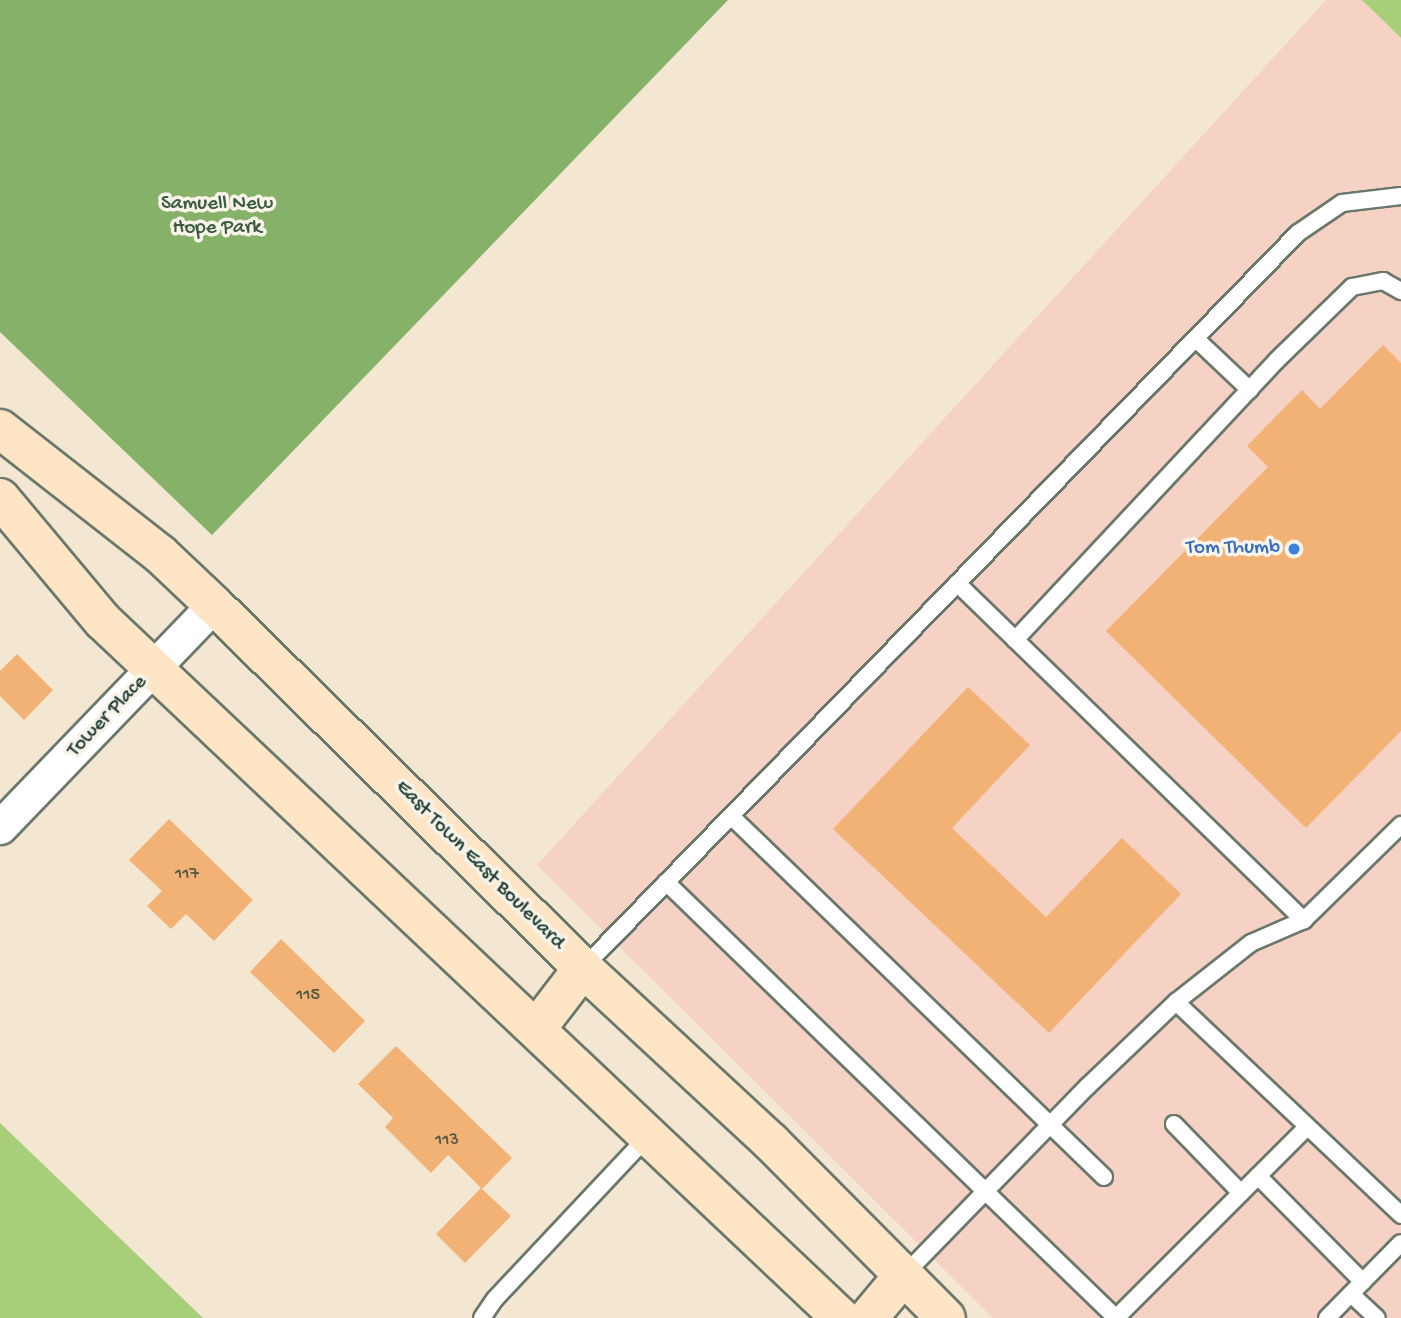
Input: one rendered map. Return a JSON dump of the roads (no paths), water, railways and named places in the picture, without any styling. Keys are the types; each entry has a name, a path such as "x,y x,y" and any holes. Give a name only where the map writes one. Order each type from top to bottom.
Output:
{"street":[{"name":"East Town East Boulevard","path":"0,429 160,554 583,968 771,1142 946,1318"},
{"path":"0,498 103,621 537,1028 841,1318"},
{"name":"Tower Place","path":"0,827 214,605"},
{"path":"537,1028 583,968"},
{"path":"868,1318 904,1275"}],"lane":[{"path":"583,968 1298,233 1342,203 1401,196"},
{"path":"1016,640 1250,390 1352,287 1383,281 1401,291"},
{"path":"1195,339 1250,390"},
{"path":"957,583 1304,919"},
{"path":"731,816 1104,1177"},
{"path":"904,1275 1051,1124 1176,1002 1251,943 1304,919 1401,825"},
{"path":"666,882 1116,1318 1307,1126"},
{"path":"1176,1002 1401,1214"},
{"path":"1174,1124 1241,1193"},
{"path":"482,1318 495,1299 649,1135"},
{"path":"1258,1176 1363,1282"},
{"path":"1327,1318 1401,1243"},
{"path":"1351,1294 1374,1317"}],"place":[{"name":"Tom Thumb","path":"1294,549"}],"park label":[{"name":"Samuell New Hope Park","path":"217,217"}]}
